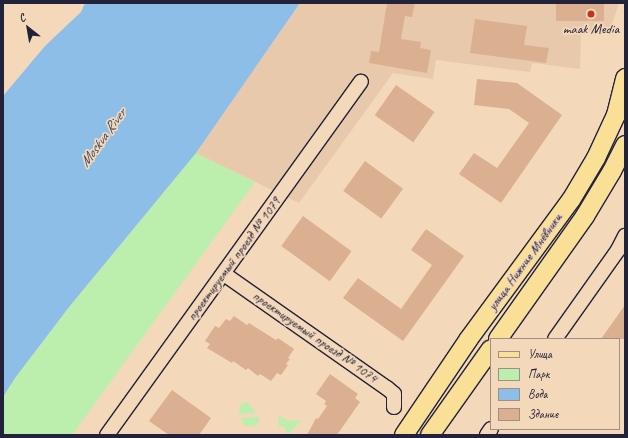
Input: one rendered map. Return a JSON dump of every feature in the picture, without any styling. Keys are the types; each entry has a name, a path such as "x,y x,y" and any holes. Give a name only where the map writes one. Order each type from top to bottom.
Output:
{"main road":[{"name":"улица Нижние Мнёвники","path":"404,435 468,340 571,200 596,158 613,121 625,78"},
{"name":"улица Нижние Мнёвники","path":"499,338 585,216 612,171 625,144"},
{"path":"430,435 490,350"}],"street":[{"name":"проектируемый проезд № 1079","path":"107,435 361,82"},
{"path":"556,338 618,250 625,236"},
{"name":"проектируемый проезд № 1074","path":"224,274 388,388 394,394 394,407"}],"shaded area":[{"path":"300,3 619,3 610,31 581,32 580,69 532,63 530,72 436,60 433,79 393,73 299,203 196,153"}],"green space":[{"path":"196,153 255,182 72,435 3,435 3,397 15,378 69,307"},
{"path":"247,402 256,413 239,414 240,405"},
{"path":"279,415 288,421 302,420 287,435 285,427 278,426"},
{"path":"260,417 259,423 251,427 244,425 241,418"}],"water":[{"name":"Moskva River","path":"85,3 300,3 196,153 69,307 15,378 3,397 3,96 45,46 81,12"}],"building":[{"path":"387,3 415,3 412,17 405,16 401,39 421,42 420,48 431,50 427,73 369,63 371,51 379,52"},
{"path":"556,4 604,4 604,21 556,21"},
{"path":"475,19 527,26 524,45 549,48 546,63 470,53"},
{"path":"477,79 517,83 562,115 501,203 459,174 474,153 497,168 529,123 509,109 474,105"},
{"path":"396,85 435,112 413,142 375,115"},
{"path":"365,161 403,189 381,219 343,191"},
{"path":"303,216 352,251 330,281 281,246"},
{"path":"426,229 464,256 403,341 343,298 358,278 401,309 432,265 411,250"},
{"path":"625,305 625,339 602,338"},
{"path":"234,316 247,325 249,323 276,340 278,338 294,349 288,358 290,359 286,364 288,365 281,375 277,373 271,381 260,374 258,376 248,368 246,370 233,361 232,363 207,348 210,344 205,341 215,326 219,328 226,319 230,321"},
{"path":"330,374 358,394 355,398 360,402 337,435 307,435 316,418 318,419 327,406 324,404 326,401 316,394"},
{"path":"172,390 211,418 199,435 169,435 149,421"}],"place":[{"name":"maak Media","path":"591,14"}]}
